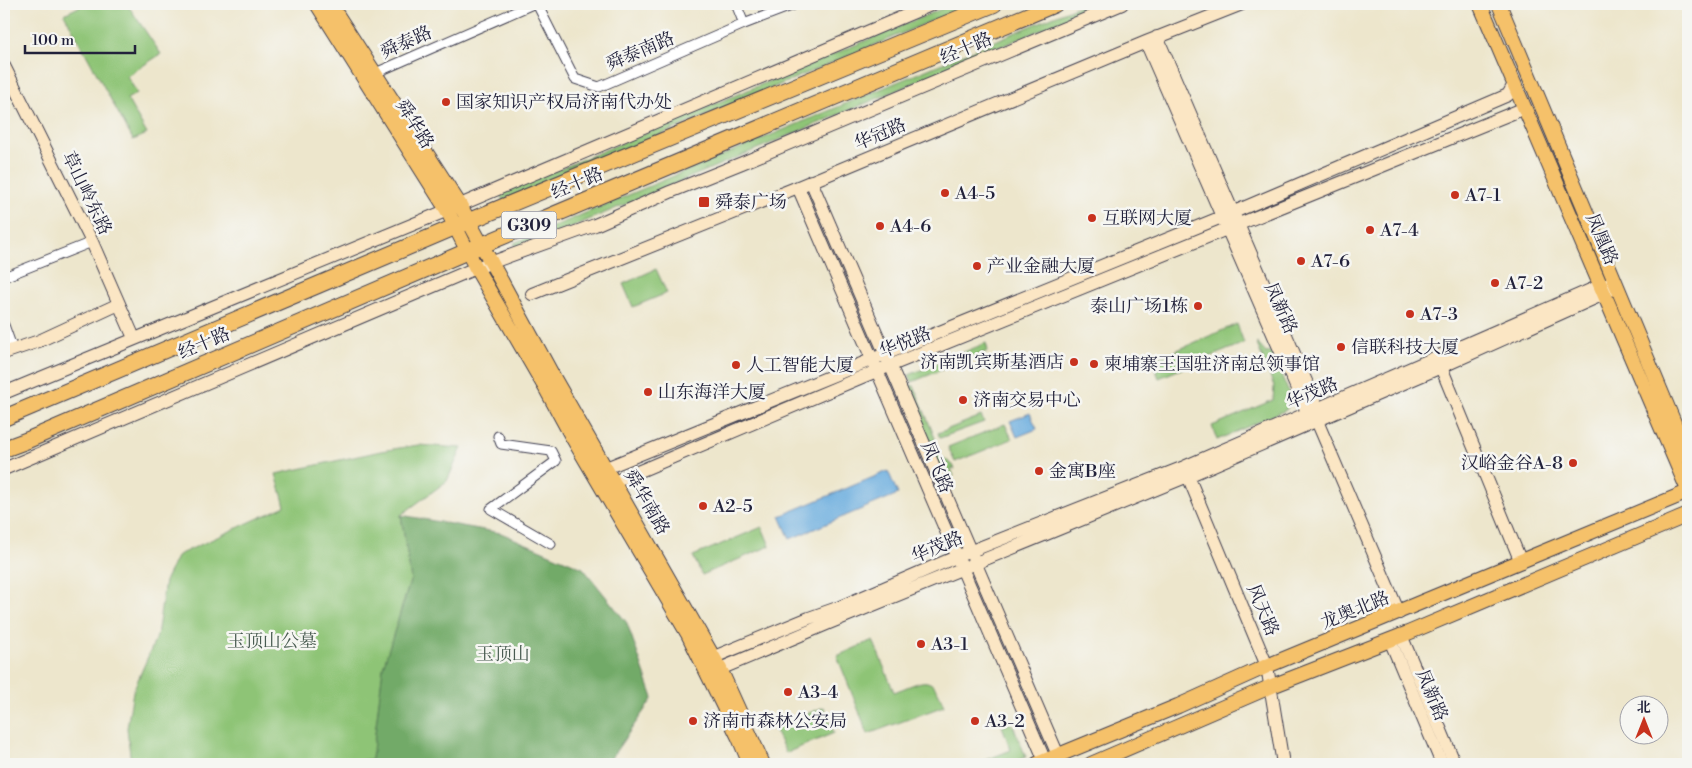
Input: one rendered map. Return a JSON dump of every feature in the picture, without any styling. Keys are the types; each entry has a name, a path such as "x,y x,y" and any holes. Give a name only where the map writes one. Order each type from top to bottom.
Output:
{"highway":[{"name":"经十路","path":"4,418 462,224 994,4"},
{"name":"经十路","path":"4,449 1055,4"}],"main road":[{"name":"舜华路","path":"317,4 453,208"},
{"name":"舜华路","path":"330,4 453,208 475,248 491,262"},
{"name":"凤凰路","path":"1480,4 1604,289 1688,491"},
{"name":"凤凰路","path":"1499,4 1688,456"},
{"name":"舜华路","path":"475,248 476,268"},
{"name":"舜华南路","path":"491,262 555,380 717,663 763,764"},
{"name":"舜华南路","path":"476,268 688,634 750,764"},
{"name":"龙奥北路","path":"1041,763 1178,706 1267,666 1399,613 1688,491"},
{"path":"1091,764 1272,686 1396,638 1688,516"}],"street":[{"name":"舜泰路","path":"373,74 535,4"},
{"name":"舜泰南路","path":"535,4 575,79 599,87 744,24 796,4"},
{"path":"736,4 744,24"},
{"name":"经十路","path":"4,393 453,208 934,4"},
{"name":"经十路","path":"476,268 595,225 1122,4"},
{"name":"华冠路","path":"532,294 798,187 1152,39 1242,4"},
{"path":"1152,39 1234,212 1234,227"},
{"name":"凤新路","path":"1152,39 1222,217 1234,227 1399,613"},
{"name":"草山岭东路","path":"4,66 92,242 134,338"},
{"path":"888,361 1508,95 1514,84"},
{"name":"华悦路","path":"614,482 875,366 1211,237 1525,108"},
{"name":"凤飞路","path":"811,181 1058,755"},
{"name":"凤飞路","path":"798,187 959,563 1041,763"},
{"path":"4,277 92,242"},
{"path":"4,469 476,268"},
{"name":"华茂路","path":"717,663 809,618 1188,476 1314,415 1616,284"},
{"name":"华茂路","path":"973,558 1184,467 1314,415 1441,368 1604,289"},
{"path":"4,325 8,351 39,341 119,304"},
{"path":"606,468 875,366"},
{"path":"1441,368 1521,562"},
{"path":"498,436 501,444 552,450 556,461 491,509 551,544"},
{"name":"风天路","path":"1188,476 1267,666 1272,686 1283,764"},
{"path":"1396,638 1455,764"},
{"name":"凤新路","path":"1396,638 1442,764"}],"green space":[{"path":"85,4 127,4 161,54 127,76 137,93 127,99 147,134 133,140 64,14"},
{"path":"953,4 972,4 503,201 500,194"},
{"path":"1083,4 1102,4 517,250 514,243"},
{"path":"656,269 667,293 633,307 623,284"},
{"path":"1237,324 1244,343 1159,378 1152,361"},
{"path":"1256,342 1266,353 1271,352 1290,395 1290,403 1286,410 1217,440 1212,426 1273,400 1274,386"},
{"path":"986,343 988,351 912,382 909,375"},
{"path":"907,384 914,386 935,438 934,443 928,441 906,387"},
{"path":"981,416 984,422 940,438 938,433"},
{"path":"1005,424 1012,439 955,462 948,447"},
{"name":"玉顶山公墓","path":"418,445 462,448 447,481 401,515 411,578 383,669 372,759 341,764 131,764 127,728 133,691 157,636 165,581 178,555 285,506 276,474 381,451"},
{"path":"939,455 953,465 955,469 951,469 954,476 945,479 935,456"},
{"name":"玉顶山","path":"401,515 501,533 583,568 627,623 653,698 607,764 341,764 372,759 383,667 411,579"},
{"path":"762,527 770,546 702,575 693,556"},
{"path":"873,640 894,692 919,683 930,683 935,687 944,706 868,734 837,656"},
{"path":"824,707 834,733 786,753 773,727"},
{"path":"1012,723 1026,757 1009,764 976,764 1011,750 1002,726"}],"water":[{"path":"1030,413 1037,429 1017,437 1010,421"},
{"path":"888,471 898,494 790,539 780,516"}],"place":[{"name":"国家知识产权局济南代办处","path":"446,102"},
{"name":"A4-5","path":"945,193"},
{"name":"A7-1","path":"1455,195"},
{"name":"舜泰广场","path":"704,202"},
{"name":"互联网大厦","path":"1092,218"},
{"name":"A4-6","path":"880,226"},
{"name":"A7-4","path":"1370,230"},
{"name":"A7-6","path":"1301,261"},
{"name":"产业金融大厦","path":"977,266"},
{"name":"A7-2","path":"1495,283"},
{"name":"泰山广场1栋","path":"1198,306"},
{"name":"A7-3","path":"1410,314"},
{"name":"信联科技大厦","path":"1341,347"},
{"name":"济南凯宾斯基酒店","path":"1074,362"},
{"name":"柬埔寨王国驻济南总领事馆","path":"1094,364"},
{"name":"人工智能大厦","path":"736,365"},
{"name":"山东海洋大厦","path":"648,392"},
{"name":"济南交易中心","path":"963,400"},
{"name":"汉峪金谷A-8","path":"1573,463"},
{"name":"金寓B座","path":"1039,471"},
{"name":"A2-5","path":"703,506"},
{"name":"A3-1","path":"921,644"},
{"name":"A3-4","path":"788,692"},
{"name":"济南市森林公安局","path":"693,721"},
{"name":"A3-2","path":"975,721"}]}
